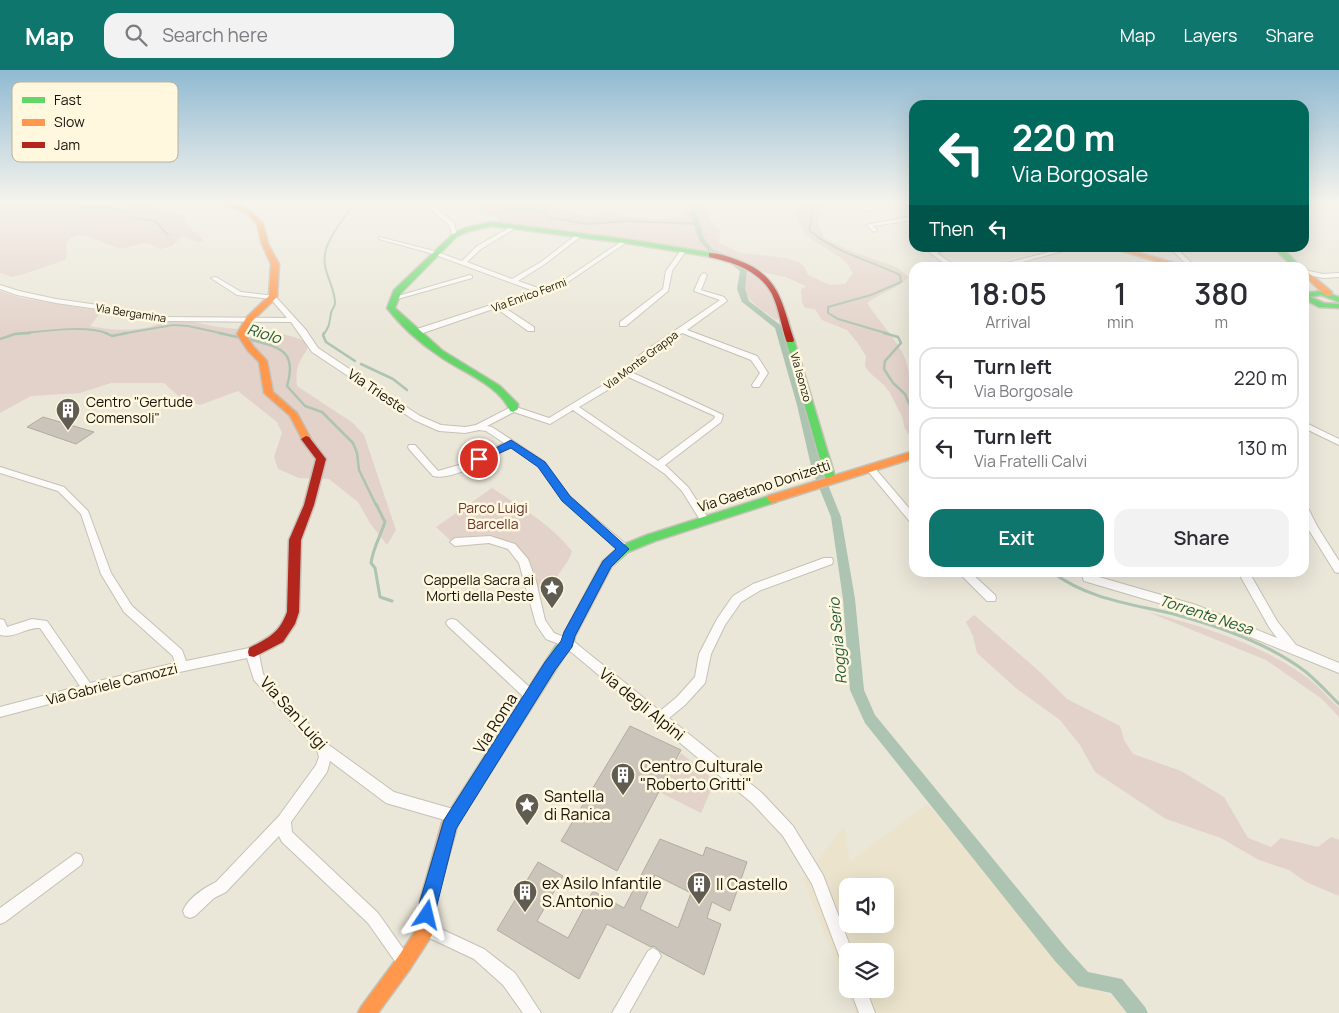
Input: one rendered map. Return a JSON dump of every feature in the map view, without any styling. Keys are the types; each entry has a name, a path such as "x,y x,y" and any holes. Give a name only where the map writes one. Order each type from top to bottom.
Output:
{"street":[{"path":"254,652 279,638 289,624 293,612 295,540 309,505 321,458 306,439 294,415 269,392 263,361 244,338 249,320 273,297 275,264 267,246"},
{"path":"406,246 542,292"},
{"path":"441,246 435,255 405,282 394,298 391,308 395,315 418,332 440,354 493,384 513,404 513,409 479,427"},
{"path":"462,264 474,251 482,246"},
{"path":"513,281 543,263 565,246"},
{"name":"Via Enrico Fermi","path":"418,332 542,292 572,278 618,246"},
{"path":"623,324 666,290 669,271 682,250 653,246"},
{"name":"Via Isonzo","path":"682,250 721,257 745,266 765,278 776,294 831,480"},
{"path":"932,252 946,262"},
{"path":"1014,262 1054,252"},
{"path":"1131,252 1167,262"},
{"path":"1177,252 1188,262"},
{"path":"1282,252 1293,262"},
{"path":"1309,272 1323,276 1339,275"},
{"name":"Via Monte Grappa","path":"513,409 550,421 613,383 648,353 724,301 722,298 697,291 704,275"},
{"path":"394,298 470,277"},
{"path":"214,278 239,294 273,297"},
{"name":"Via Bergamina","path":"0,287 17,293 56,301 140,313 165,319 293,320"},
{"path":"1310,295 1335,304"},
{"path":"1310,295 1335,304"},
{"name":"Via Trieste","path":"273,297 315,350 417,418 439,428 465,430 479,427"},
{"path":"497,306 531,329"},
{"path":"681,330 754,358 764,373 756,385"},
{"path":"625,372 719,415 718,420 659,465"},
{"path":"574,407 659,465 685,489 705,521"},
{"path":"479,427 489,429 542,464 566,498 624,549"},
{"path":"1309,429 1339,442"},
{"path":"412,447 436,474 440,474 452,472 511,444"},
{"name":"Via Gaetano Donizetti","path":"624,549 909,456"},
{"path":"870,468 909,516"},
{"path":"0,470 61,489 85,513 106,574 128,609 178,653 182,667"},
{"path":"1309,520 1339,569"},
{"name":"Via degli Alpini","path":"455,542 492,540 510,545 516,550 530,575 539,624 554,640 568,643 757,798 788,831 818,880 841,943"},
{"name":"Via Roma","path":"426,929 428,901 449,825 560,651 568,643 569,636 607,564 624,549"},
{"path":"660,718 681,701 701,679 705,654 721,622 737,599 757,587 828,561"},
{"path":"968,577 991,598"},
{"path":"1088,577 1192,608 1339,668"},
{"path":"1246,577 1273,624 1293,650"},
{"path":"0,623 2,631 7,632 32,623 43,624 86,688"},
{"path":"452,623 531,696"},
{"name":"Via Gabriele Camozzi","path":"0,712 86,688 254,652"},
{"name":"Via San Luigi","path":"254,652 253,658 258,676 322,747 392,798 455,816"},
{"path":"190,911 209,893 221,887 284,821 322,768 325,757 322,747"},
{"path":"322,768 344,763"},
{"path":"284,821 284,831 287,838 373,918 404,963"},
{"path":"0,917 76,860"},
{"path":"367,1013 404,963 426,929 479,954 509,979 533,1013"},
{"path":"620,1013 653,956"},
{"path":"861,998 867,1013"}],"shaded area":[{"path":"927,804 1083,986 1112,996 1126,1013 856,1013 850,998 894,998 894,943 839,943 839,970 803,878 844,827 850,862"}],"green space":[{"path":"0,246 66,246 67,255 65,260 12,277 0,273"},
{"path":"113,246 133,246 126,248"},
{"path":"156,246 173,246 160,249"},
{"path":"659,246 726,246 741,253 786,258 799,262 804,266 808,275 830,285 845,284 853,273 844,260 822,246 841,246 896,267 909,277 899,285 867,303 902,352 909,372 909,435 890,393 865,366 866,356 857,342 847,330 822,320 815,309 805,308 802,303 801,290 806,286 785,277 766,273 734,258"},
{"path":"747,272 760,279 765,285 772,297 779,319 776,320 763,311 747,295 744,288 744,280"},
{"path":"0,291 21,298 102,311 90,326 96,327 130,330 163,322 185,321 277,333 307,342 307,350 298,367 296,376 297,386 353,423 364,435 396,530 387,545 370,523 358,502 329,479 299,478 278,469 274,457 282,433 277,422 238,391 200,405 183,400 164,383 111,383 80,393 31,396 0,413"},
{"name":"Parco Luigi Barcella","path":"492,488 545,524 572,551 569,559 546,593 539,592 523,555 514,544 461,538 450,540 436,527"},
{"path":"1148,612 1228,636 1266,653 1307,678 1321,690 1339,708 1339,717 1322,699 1266,660"},
{"path":"974,615 1040,672 1067,699 1120,726 1124,740 1133,754 1181,771 1224,797 1248,838 1271,847 1281,838 1318,847 1331,837 1339,840 1339,896 1306,882 1289,870 1259,860 1221,838 1166,819 1095,772 1080,745 1060,720 1017,689 977,653 973,636 966,622"},
{"path":"681,753 715,781 701,813 659,792"}],"building":[{"name":"Centro \"Gertude Comensoli\"","path":"43,417 94,432 76,444 27,427"},
{"name":"Centro Culturale \"Roberto Gritti\"","path":"630,726 681,750 617,871 561,841"},
{"path":"660,839 703,856 706,847 747,862 730,911 712,902 707,918 721,924 704,975 661,952 654,946 651,947 607,924 579,979 497,930 538,862 563,876 537,921 568,938 593,891 624,908","holes":["655,875 691,893 678,928 640,909"]}],"waterway":[{"path":"324,334 335,306 333,291 325,267 327,246"},
{"name":"Roggia Serio","path":"707,246 710,250 733,261 744,271 741,289 746,302 779,327 802,405 817,470 836,517 849,599 857,690 870,719 1061,955 1084,980 1116,985 1139,1013"},
{"name":"Torrente Nesa","path":"832,246 900,275 901,282 871,295 828,307 828,313 838,319 889,334"},
{"name":"Riolo","path":"121,334 173,325 188,326 225,334"},
{"name":"Riolo","path":"14,334 76,329 99,331 108,334"},
{"name":"Riolo","path":"0,339 15,334 30,333"},
{"name":"Riolo","path":"108,334 112,336 127,333"},
{"name":"Riolo","path":"219,333 242,338"},
{"path":"324,333 326,342 355,361"},
{"name":"Torrente Nesa","path":"884,333 898,337 901,343 885,361 884,369 893,383 905,394 909,403"},
{"name":"Riolo","path":"248,339 276,348 287,357 290,364 287,386 305,406 322,412 353,443 357,453 359,470 376,505"},
{"path":"361,364 393,379 407,390"},
{"name":"Riolo","path":"376,504 385,522 371,563 375,568 380,597 392,601"},
{"name":"Torrente Nesa","path":"1060,577 1096,595 1194,620 1228,631 1261,645 1306,672 1339,704"}],"traffic: fast":[{"path":"444,246 397,292 391,308 440,353 497,388 513,404 513,409"},
{"path":"657,246 712,255"},
{"path":"1282,252 1293,262"},
{"path":"1309,294 1322,293 1339,300"},
{"path":"1309,299 1330,307 1339,306"},
{"path":"790,340 831,480"},
{"path":"450,823 560,651 568,643 569,636 607,564 624,549 651,538 772,499"}],"traffic: slow":[{"path":"266,246 275,264 273,297 249,320 241,334 251,349 263,361 269,393 294,415 306,439"},
{"path":"1131,252 1167,262"},
{"path":"1309,276 1329,294"},
{"path":"772,499 909,456"},
{"path":"367,1013 404,963 426,929 428,901 450,823"}],"traffic: jam":[{"path":"712,255 740,263 758,273 765,280 776,295 790,340"},
{"path":"254,652 279,638 289,624 293,612 295,540 309,505 321,459 306,439"}],"place":[{"name":"Centro \"Gertude Comensoli\"","path":"68,431"},
{"name":"Cappella Sacra ai Morti della Peste","path":"552,609"},
{"name":"Centro Culturale \"Roberto Gritti\"","path":"623,796"},
{"name":"Santella di Ranica","path":"527,826"},
{"name":"Il Castello","path":"699,905"},
{"name":"ex Asilo Infantile S.Antonio","path":"525,913"}],"route":[{"path":"427,915 428,901 449,825 550,666 568,643 569,636 607,564 624,549 566,498 542,464 511,444 479,459"}]}
